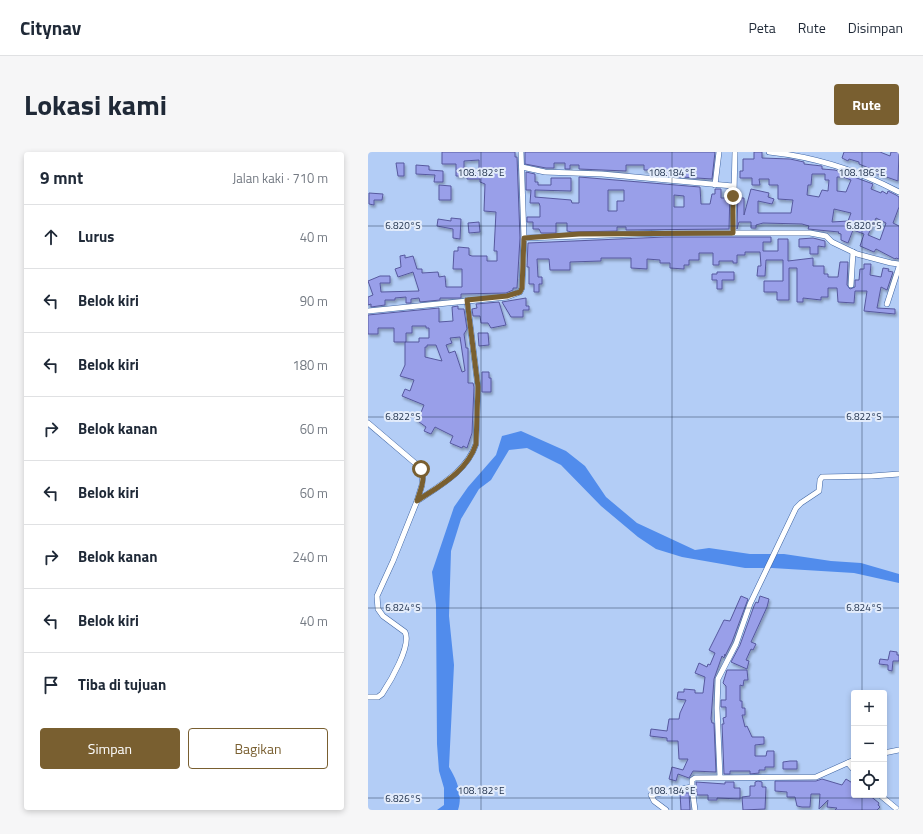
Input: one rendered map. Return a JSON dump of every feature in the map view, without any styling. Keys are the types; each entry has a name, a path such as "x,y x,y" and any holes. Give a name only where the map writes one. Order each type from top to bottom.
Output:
{"street":[{"path":"368,311 507,296 520,292 522,288 524,238 521,152"},
{"path":"715,185 719,152"},
{"path":"733,233 735,152"},
{"path":"769,152 813,159 857,172 899,192"},
{"path":"522,167 545,172 602,174 733,186"},
{"path":"524,238 579,234 818,234 826,236 832,242 853,252 899,264"},
{"path":"851,285 853,252"},
{"path":"887,304 899,267"},
{"path":"417,501 453,477 473,453 476,444 478,387 467,300"},
{"path":"368,424 421,469 423,473 422,485 417,501 377,596 378,609 383,616 405,632 406,645 382,694 378,697 368,697"},
{"path":"720,777 717,708 718,679 736,644 750,604 798,505 819,490 821,478 899,474"},
{"path":"887,752 899,750"},
{"path":"695,810 692,780 695,778 816,777 851,762"},
{"path":"848,763 851,766"},
{"path":"666,810 654,801 651,795 692,787"},
{"path":"884,798 898,810"}],"water":[{"path":"521,431 566,451 585,466 606,497 637,523 695,550 709,548 750,554 784,554 831,561 861,563 899,574 899,583 854,573 772,568 745,568 682,557 656,549 638,537 601,506 561,465 527,448 509,450 491,480 479,489 461,519 451,551 449,616 454,665 449,767 457,782 460,799 458,810 437,810 444,805 444,788 439,771 437,744 436,605 432,572 454,507 468,487 496,455 502,436"}],"building":[{"path":"442,152 515,152 515,157 517,157 520,238 517,288 513,288 513,290 506,293 461,294 461,298 440,298 440,300 420,302 419,298 411,299 411,303 406,303 406,297 395,298 395,300 385,300 385,305 371,307 371,304 368,305 368,297 373,295 368,281 380,276 390,276 390,283 380,283 381,292 419,291 413,272 398,277 395,269 401,267 400,256 405,255 405,258 413,256 417,269 422,269 422,273 438,272 439,277 445,276 446,287 462,287 462,269 453,269 454,251 458,251 458,247 469,248 469,255 487,256 487,261 497,261 497,251 494,251 496,212 484,211 485,184 480,182 480,179 467,179 467,171 479,171 479,160 464,161 464,176 456,176 456,164 442,164"},
{"path":"525,152 715,152 712,179 652,175 652,170 644,170 644,165 626,165 626,171 579,169 579,165 570,165 570,169 565,169 565,163 554,163 554,168 546,168 525,164"},
{"path":"754,152 762,152 762,158 790,159 804,162 804,164 822,166 822,169 835,170 873,184 871,189 881,193 882,191 887,194 888,191 899,197 899,207 893,223 899,226 899,259 895,259 876,249 874,252 860,246 864,234 853,230 848,243 841,240 841,234 838,233 839,232 808,229 809,226 802,224 763,223 756,225 756,228 751,228 751,222 739,222 737,229 738,191 738,198 744,198 744,215 751,189 769,193 768,197 774,199 772,204 758,201 758,213 791,213 793,200 778,199 778,185 769,185 769,179 759,179 760,185 752,185 752,178 740,178 740,171 743,171 743,159 754,159","holes":["812,174 825,174 825,180 829,180 828,191 822,190 819,197 807,195 808,185 811,185","837,177 843,177 851,180 846,192 837,191","834,209 851,213 848,221 832,222","876,218 886,223 880,240 868,235"]},
{"path":"844,152 880,152 890,156 891,152 899,152 898,181 875,173 876,171 859,164 859,162 849,159 848,161 842,158"},
{"path":"396,163 404,163 404,176 398,176"},
{"path":"416,165 429,166 429,170 443,171 443,182 434,182 435,175 416,174"},
{"path":"526,172 535,174 535,182 538,182 538,185 551,185 551,178 571,178 571,191 535,190 535,197 571,200 572,203 579,203 579,177 700,187 701,204 710,204 712,194 715,194 715,189 721,189 721,198 730,198 729,229 626,230 626,227 617,227 617,231 572,232 567,231 567,223 556,223 556,233 541,233 539,229 533,229 533,222 527,222 527,217 540,217 540,206 539,203 530,203 531,190 526,190","holes":["608,190 624,190 624,201 617,201 617,211 608,211","674,195 684,196 684,207 674,207"]},
{"path":"439,185 451,186 451,200 439,200"},
{"path":"369,193 383,194 382,200 374,200 374,205 369,204"},
{"path":"451,218 461,219 460,239 453,238 453,229 437,226 438,219 451,221"},
{"path":"479,222 480,232 469,233 468,223"},
{"path":"665,237 771,237 771,242 763,242 763,251 778,251 778,239 788,239 788,261 813,258 813,266 824,266 824,274 828,274 828,277 838,277 840,262 848,262 847,285 850,289 855,287 855,280 859,280 860,269 864,269 864,264 871,264 870,275 881,277 883,268 889,269 888,271 893,272 887,290 881,287 877,308 895,309 895,314 864,311 867,291 855,291 854,303 838,302 837,288 828,288 828,297 821,297 821,300 803,298 803,302 797,302 797,268 789,268 789,300 777,300 777,292 764,292 764,281 783,281 783,260 766,260 765,276 757,276 758,266 761,266 760,252 745,252 745,255 737,255 737,263 733,263 733,261 719,261 719,265 713,265 713,253 699,253 699,260 689,260 689,265 684,265 684,269 670,268 670,263 660,263 660,260 647,259 647,269 631,268 631,258 601,258 601,261 570,262 570,270 550,270 549,259 537,259 538,277 542,277 542,284 539,284 539,292 534,292 534,284 529,284 529,267 527,267 528,243"},
{"path":"813,238 825,241 825,247 818,246 818,254 810,254 810,247 799,247 799,239"},
{"path":"717,272 734,272 734,280 722,280 722,289 717,289 717,280 712,280 712,274 717,274"},
{"path":"526,298 526,306 529,306 529,310 523,310 523,317 511,317 502,302"},
{"path":"499,302 506,325 491,328 488,323 481,323 480,316 473,316 472,309 477,308 476,304"},
{"path":"458,306 458,309 464,309 467,329 464,334 466,348 468,348 468,383 473,383 474,387 472,433 467,448 463,446 462,448 450,443 453,436 435,427 431,434 424,431 426,427 415,419 417,413 420,415 424,405 402,396 405,389 410,391 414,380 400,376 405,365 405,342 394,342 394,328 378,328 378,334 368,334 368,315 439,308 439,322 453,321 452,307","holes":["412,326 426,326 426,328 429,328 429,338 419,338 419,342 406,342 406,333 412,333","460,337 465,371 462,372 455,351 449,353 446,345 452,343 450,338","427,345 436,345 442,361 425,357 425,347 427,347"]},
{"path":"478,333 488,333 489,345 479,346"},
{"path":"482,372 489,372 489,378 491,378 491,392 482,392"},
{"path":"741,596 748,599 732,642 724,658 722,656 714,679 711,719 712,723 714,723 716,772 693,771 689,778 678,774 676,781 669,779 672,767 683,770 688,759 679,759 678,741 667,741 667,738 650,736 651,729 667,731 669,719 679,719 686,700 677,699 678,692 684,692 684,689 695,690 695,693 703,693 705,677 695,673 699,663 707,667 708,664 710,665 715,653 709,650 724,620 730,621"},
{"path":"760,596 769,599 767,607 751,642 756,644 753,650 751,649 746,660 749,661 747,669 731,662 740,645 754,606 756,602 758,603"},
{"path":"890,651 897,652 897,655 899,655 899,661 893,661 892,671 888,670 888,665 879,664 880,659 888,660"},
{"path":"727,670 747,670 748,680 744,680 743,686 740,685 740,701 742,701 742,708 745,708 745,715 742,715 745,727 747,726 752,737 764,737 764,744 755,745 755,756 766,756 767,751 774,751 774,767 765,767 765,770 759,770 759,773 750,774 750,771 730,771 730,774 724,774 722,724 724,724 723,718 726,717 726,707 721,707 721,700 726,700 726,686 723,683"},
{"path":"797,761 797,769 783,769 783,762"},
{"path":"822,779 842,785 846,779 851,782 851,798 873,798 879,803 878,805 880,807 877,810 835,810 837,808 827,807 828,800 819,809 820,794 811,794 810,807 802,807 797,806 795,797 787,797 787,792 775,791 775,781 816,781"},
{"path":"696,782 725,784 725,782 734,782 734,788 740,788 740,799 717,798 717,800 708,800 708,795 697,795"},
{"path":"755,782 762,782 762,787 766,787 765,809 743,810 742,797 750,796 750,786 755,786"},
{"path":"680,793 689,793 690,810 681,810"}],"route":[{"path":"421,469 423,473 422,485 417,501 453,477 473,453 476,444 478,387 467,300 515,295 520,292 522,288 521,276 524,238 579,234 733,233 733,196"}]}
